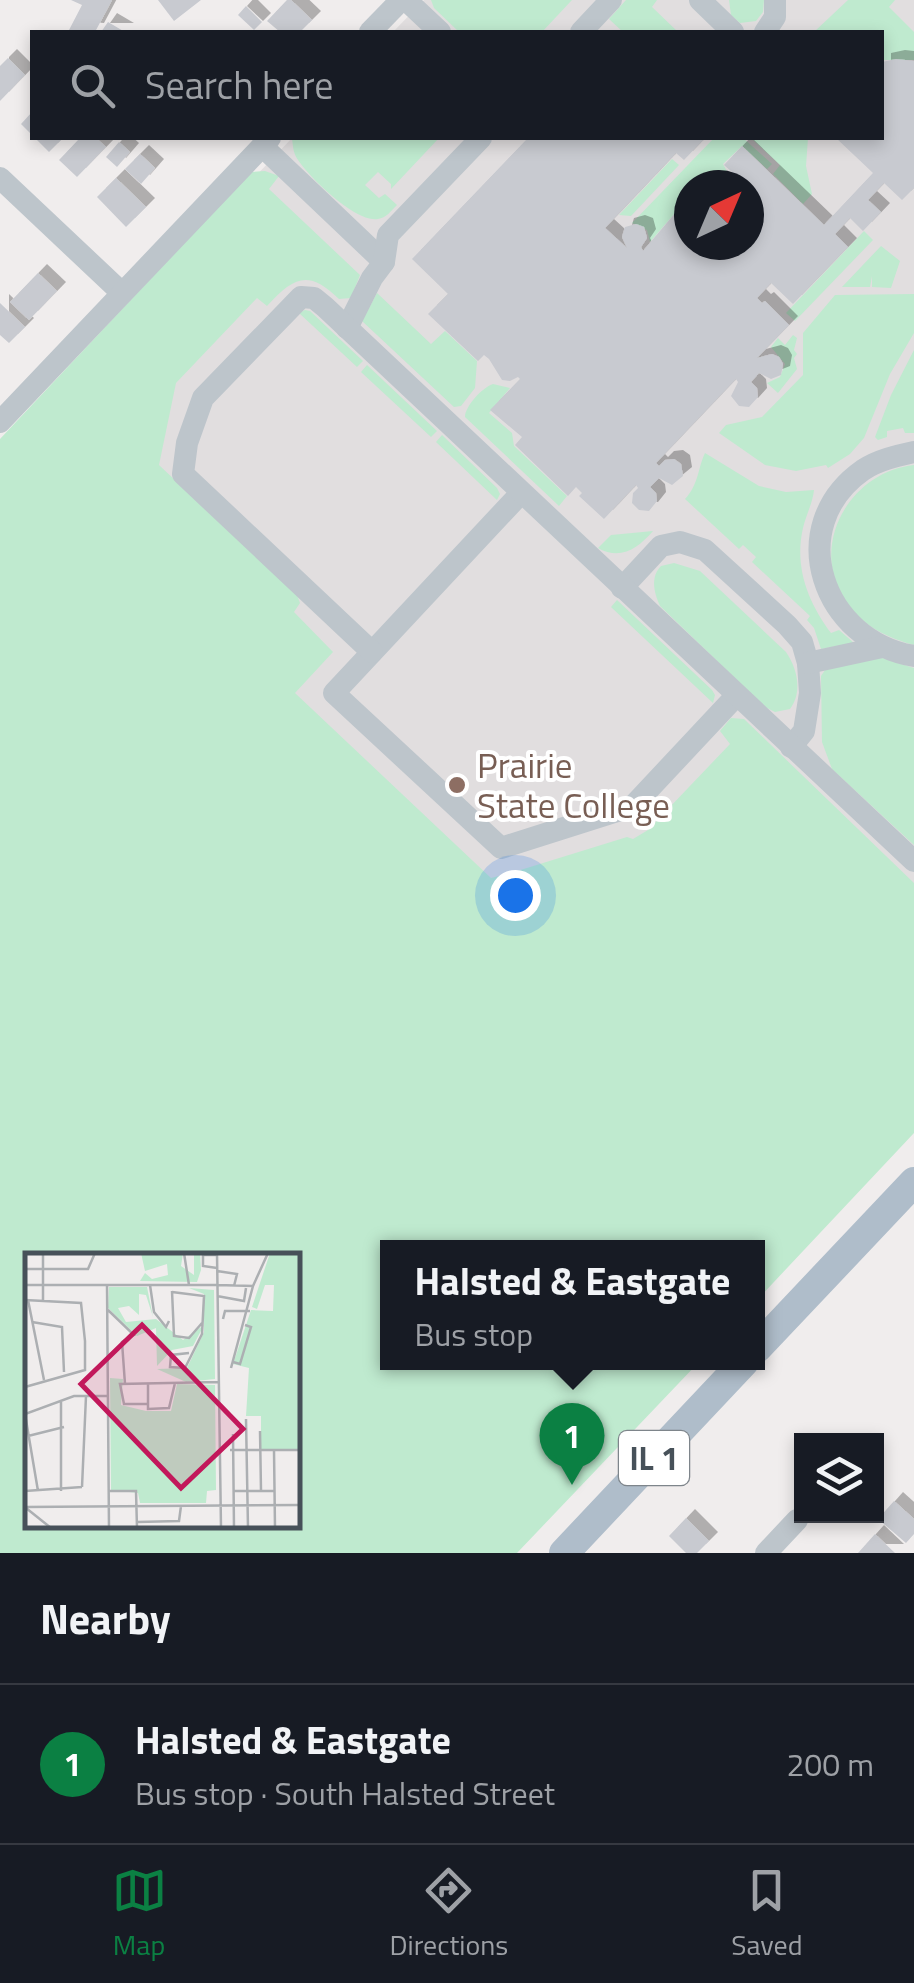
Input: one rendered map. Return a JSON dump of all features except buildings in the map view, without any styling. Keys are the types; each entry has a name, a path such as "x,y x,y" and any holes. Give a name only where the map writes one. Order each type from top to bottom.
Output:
{"main road":[{"path":"765,1340 914,1182"},
{"name":"IL 1","path":"574,1549 737,1370"}],"street":[{"path":"372,30 404,0 438,30"},
{"path":"582,30 611,0"},
{"path":"766,30 775,17 775,0"},
{"path":"706,2 731,30"},
{"path":"347,328 384,262 388,236 480,140"},
{"path":"0,422 266,142 384,262"},
{"path":"0,178 122,293"},
{"path":"372,652 182,474 202,398 301,297 314,298 347,328 914,862"},
{"path":"914,452 878,462 861,472 839,494 828,513 822,536 821,574 827,592 852,626 882,647 914,656"},
{"path":"521,494 334,693 501,848 633,806 736,696"},
{"path":"622,588 661,546 680,542 706,550 788,625 802,642 808,663 808,714 804,731 791,747"},
{"path":"808,663 882,647"},
{"path":"766,1553 794,1523"}],"shaded area":[{"name":"Prairie State College","path":"424,0 914,0 914,1127 765,1242 380,1240 380,1370 392,1370 513,1553 0,1553 0,444 290,140 884,140 884,30 395,30"}],"green space":[{"path":"431,0 572,0 544,30 457,30"},
{"path":"626,0 657,0 652,7 676,30 621,30 609,19"},
{"path":"729,0 764,0 763,12 756,21 740,23 731,15"},
{"path":"848,0 895,0 889,7 914,32 914,60 884,60 884,30 816,30"},
{"path":"292,140 437,140 391,189 391,184 378,172 365,185 379,198 385,194 397,205 378,219 358,214 323,188 304,168"},
{"path":"712,140 745,140 772,164 767,169 742,146 723,164 726,170 683,170"},
{"path":"753,140 808,140 806,166 812,194 803,204 773,174 780,165"},
{"path":"672,159 679,165 631,216 619,215"},
{"path":"251,172 279,176 269,189 360,275 351,298 339,299 318,283 302,280 285,288 267,306 257,298 176,383 159,465 297,595 300,603 294,612 333,652 295,693 491,878 513,876 514,872 627,837 633,839 648,830 730,744 720,731 731,718 744,719 914,883 914,1133 765,1291 765,1240 380,1240 380,1370 691,1370 517,1553 0,1553 0,439"},
{"path":"674,179 674,214 650,242 647,230 632,223"},
{"path":"864,231 873,240 795,321 786,313"},
{"path":"881,246 900,261 891,288 872,287 872,276 870,287 842,287"},
{"path":"377,293 431,344 445,331 477,361 475,388 461,406 454,407 362,321"},
{"path":"914,294 914,333 890,374 864,438 850,454 828,468 826,465 796,471 765,465 719,433 726,425 762,417 803,375 803,333 835,295"},
{"path":"305,310 363,361 357,367 299,313"},
{"path":"793,335 797,338 797,369 778,393 767,383 780,377 785,364 771,347 778,338 785,345"},
{"path":"914,350 914,433 905,433 903,428 887,431 887,437 878,440 875,437 891,395"},
{"path":"367,365 437,431 431,437 361,372"},
{"path":"493,384 510,388 489,413 512,433 514,446 567,496 559,506 465,417 475,398"},
{"path":"442,435 497,488 497,500 436,442"},
{"path":"705,453 759,486 786,492 814,490 801,542 805,584 831,633 839,630 854,643 821,649 807,620 810,616 752,562 756,557 743,545 739,549 685,499 696,482"},
{"path":"914,465 914,645 878,631 855,613 836,583 831,560 840,517 853,498 890,471"},
{"path":"653,531 622,553 598,548 611,535"},
{"path":"674,563 700,571 786,652 797,680 790,709 775,712 765,707 660,606 655,575 661,566"},
{"path":"617,600 712,690 713,703 611,607"},
{"path":"873,655 914,668 914,845 832,769 822,742 821,676 825,670"}],"place":[{"name":"Prairie State College","path":"457,785"},
{"name":"Halsted & Eastgate","path":"572,1485"}]}
